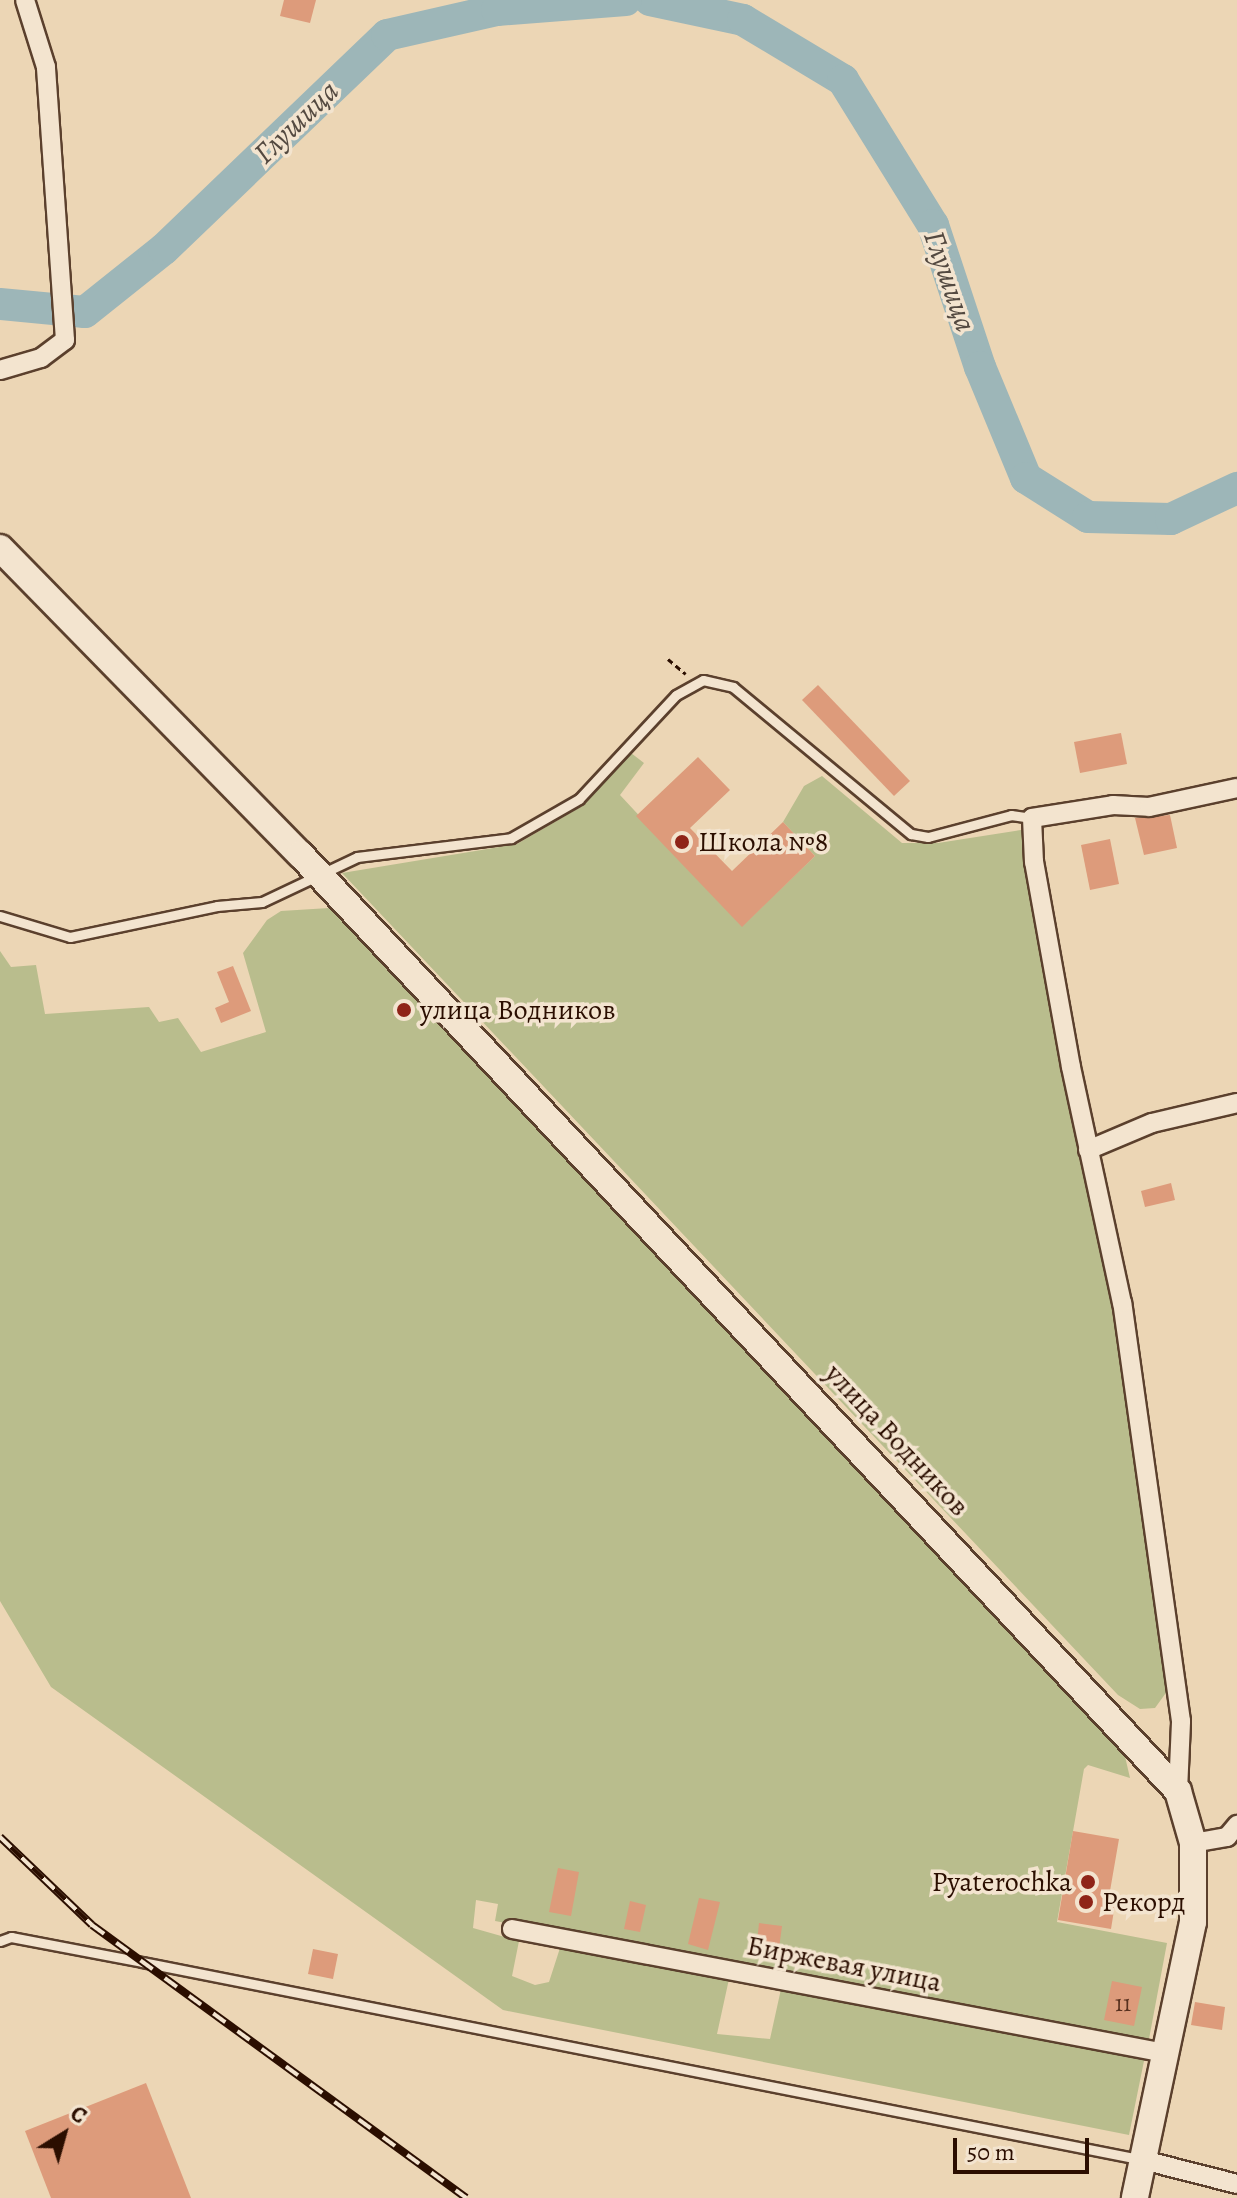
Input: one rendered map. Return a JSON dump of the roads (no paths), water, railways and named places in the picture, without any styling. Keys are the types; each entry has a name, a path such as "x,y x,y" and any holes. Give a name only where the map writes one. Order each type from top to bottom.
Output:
{"main road":[{"name":"улица Водников","path":"0,548 318,873 1178,1791"},
{"path":"1135,2198 1193,1922 1193,1843 1178,1791"}],"street":[{"path":"0,370 41,358 65,340 46,67 25,0"},
{"path":"1178,1791 1181,1721 1122,1303 1088,1150 1034,862 1032,818 1113,805 1149,807 1237,788"},
{"path":"1088,1150 1152,1123 1237,1103"},
{"path":"1193,1843 1227,1837 1237,1825"},
{"name":"Биржевая улица","path":"512,1929 1165,2053"},
{"path":"1143,2160 1237,2184"}],"lane":[{"path":"0,916 70,937 217,906 262,902 357,857 511,838 579,799 676,695 696,682 720,680 733,687 911,834 928,837 1011,815 1032,818"},
{"path":"0,1941 26,1939 1143,2160"}],"waterway":[{"name":"Глушица","path":"0,304 85,312 164,249 387,35 497,10 626,0"},
{"name":"Глушица","path":"650,0 743,20 843,80 933,225 980,367 1026,478 1088,517 1171,519 1237,488"}],"railway":[{"path":"0,1837 92,1925 466,2198"}],"place":[{"name":"Школа №8","path":"682,842"},
{"name":"улица Водников","path":"404,1010"},
{"name":"Pyaterochka","path":"1088,1882"},
{"name":"Рекорд","path":"1086,1902"}]}
